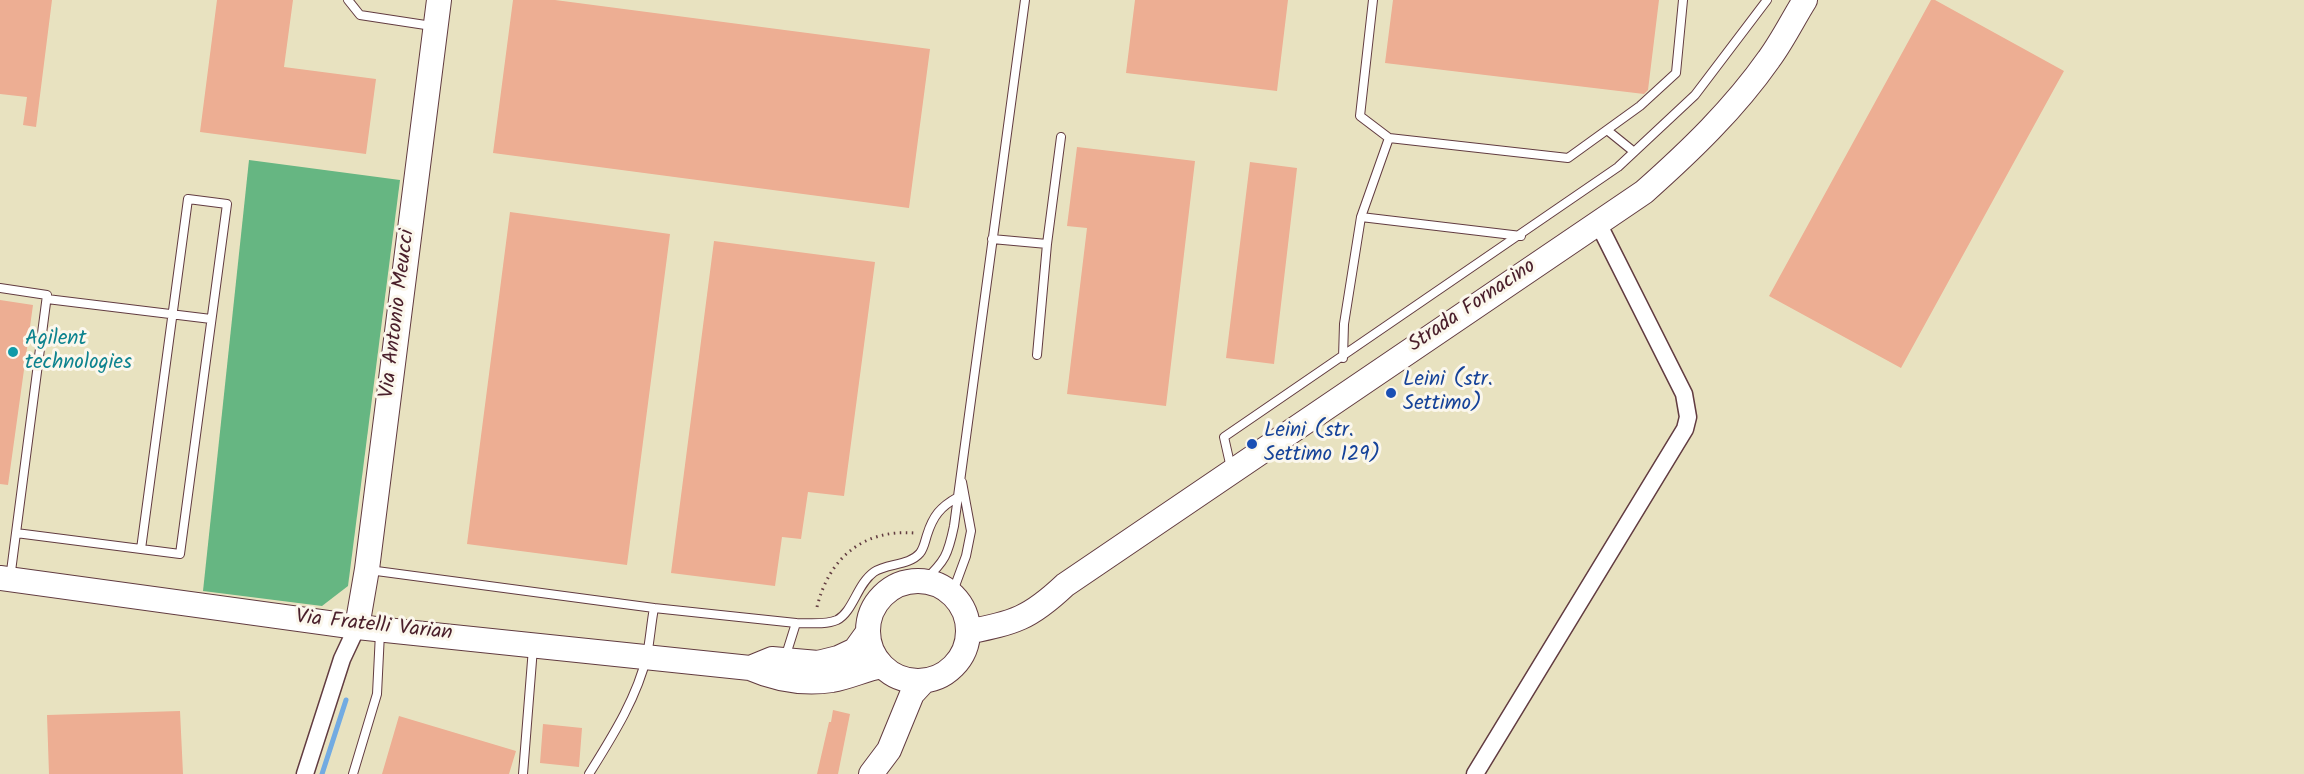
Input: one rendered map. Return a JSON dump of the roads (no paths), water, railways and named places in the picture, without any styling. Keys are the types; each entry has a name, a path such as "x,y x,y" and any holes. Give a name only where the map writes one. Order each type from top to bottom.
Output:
{"street":[{"name":"Via Antonio Meucci","path":"369,628 367,569 439,0"},
{"name":"Strada Fornacino","path":"968,632 1013,622 1042,606 1065,585 1644,192 1681,160 1712,128 1769,59 1805,0"},
{"path":"1475,774 1685,429 1688,417 1684,394 1598,223"},
{"name":"Via Fratelli Varian","path":"5,579 369,628 750,668 771,677 784,669 838,658 855,650 868,632"},
{"path":"873,770 878,746 893,702 893,690 885,669 875,656 868,632 870,615 878,600 891,588 907,582 924,581 939,585 956,599 966,618 968,632 965,646 954,664 937,677 924,681 911,681 885,669"},
{"name":"Strada Fornacino","path":"956,599 976,612 998,614 1065,585"},
{"path":"305,774 342,659 369,628"},
{"name":"Via Fratelli Varian","path":"784,669 810,681 834,680 854,672 885,669"},
{"path":"873,770 889,750 912,694 924,681"}],"lane":[{"path":"348,0 360,15 436,26"},
{"path":"924,581 940,567 949,551 1025,0"},
{"path":"1373,0 1360,116 1389,138 1568,158 1640,106 1676,73 1683,0"},
{"path":"1232,472 1224,437 1521,236 1618,167 1695,95 1767,0"},
{"path":"1607,130 1633,151"},
{"path":"1037,356 1047,244 1061,137"},
{"path":"1343,357 1344,324 1361,217 1389,138"},
{"path":"16,533 180,554 227,204 188,199 141,549"},
{"path":"1361,217 1521,236"},
{"path":"992,239 1047,244"},
{"path":"0,288 47,295 16,533 5,579"},
{"path":"47,299 211,319"},
{"path":"956,599 971,531 960,473"},
{"path":"367,569 654,608 796,623 829,622 844,615 856,593 873,573 884,567 907,562 919,553 937,511 958,497"},
{"path":"589,774 631,699 646,656 654,608"},
{"path":"784,669 785,651 796,623"},
{"path":"353,774 377,694 369,628"},
{"path":"523,774 534,644"}],"waterway":[{"path":"322,774 346,700"}],"place":[{"name":"Agilent technologies","path":"13,352"},
{"name":"Leini (str. Settimo)","path":"1391,393"},
{"name":"Leini (str. Settimo 129)","path":"1252,444"}]}
